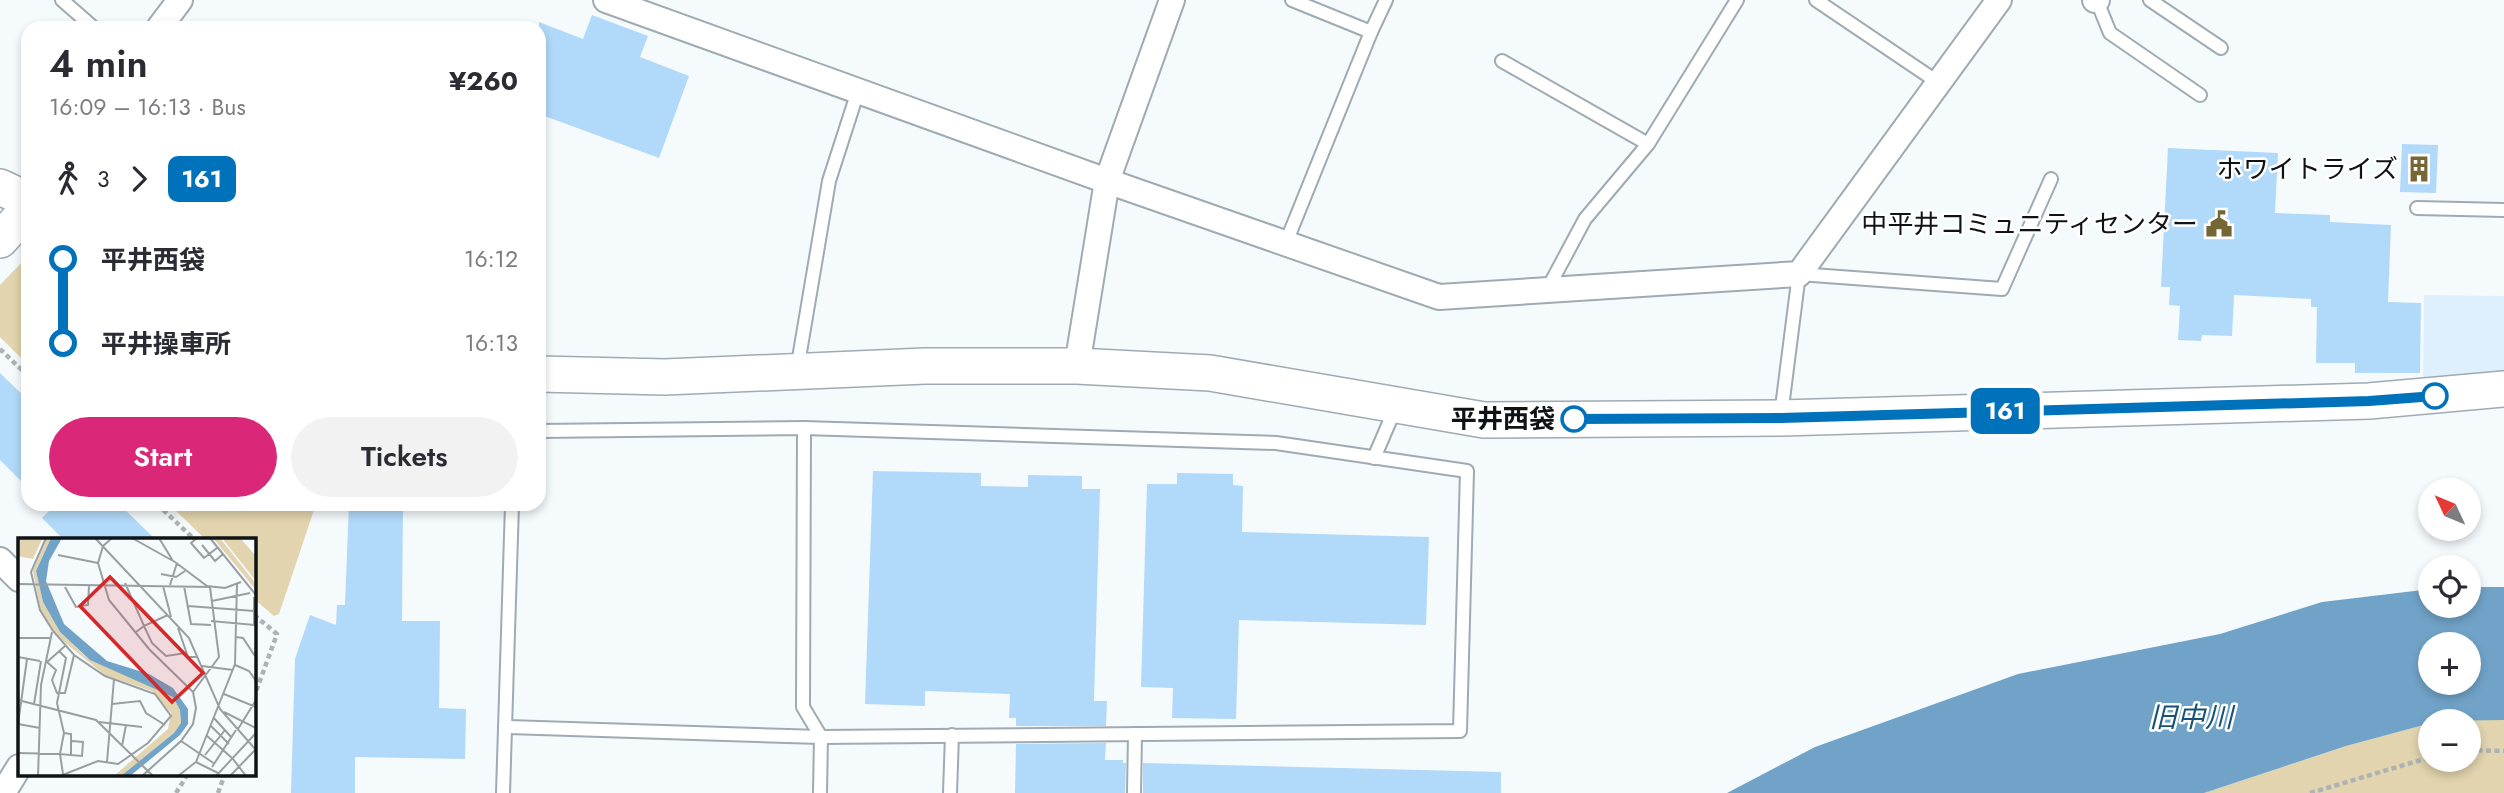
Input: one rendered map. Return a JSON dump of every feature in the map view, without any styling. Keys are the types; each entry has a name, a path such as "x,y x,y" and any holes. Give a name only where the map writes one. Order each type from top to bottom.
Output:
{"street":[{"path":"164,21 180,0"},
{"path":"606,0 1439,298 1799,274 1999,0"},
{"path":"1077,366 1107,181 1172,0"},
{"path":"0,187 21,197"},
{"path":"0,240 21,217"},
{"path":"546,374 665,377 926,366 1077,366 1210,373 1484,420 1781,418 2369,401 2504,389"},
{"path":"0,560 18,578"},
{"path":"2,793 18,769"}],"lane":[{"path":"62,0 86,21"},
{"path":"1292,0 1371,32"},
{"path":"1285,245 1386,0"},
{"path":"1547,289 1585,219 1648,144 1737,0"},
{"path":"1816,0 1939,83"},
{"path":"2096,0 2110,33 2200,95"},
{"path":"2150,0 2221,48"},
{"path":"1502,61 1648,144"},
{"path":"796,371 829,181 858,91"},
{"path":"1781,418 1799,274 2001,289 2050,179"},
{"path":"2417,208 2504,210"},
{"path":"1374,458 1396,405"},
{"path":"804,428 803,707 821,737 820,793"},
{"path":"505,727 821,737 1460,731 1467,471 1276,443 804,428 546,431"},
{"path":"503,793 512,511"},
{"path":"1134,793 1135,734"},
{"path":"950,793 952,735"}],"path":[{"path":"0,349 21,369"},
{"path":"164,511 193,538"},
{"path":"256,617 277,634 256,686"},
{"path":"2481,750 2504,751"},
{"path":"2310,793 2418,761"},
{"path":"176,793 187,776"},
{"path":"218,793 224,776"}],"shaded area":[{"path":"21,263 21,358 0,337 0,285"},
{"path":"2424,295 2504,296 2504,375 2423,381"},
{"path":"176,511 314,511 279,614 274,616 256,601 256,538 204,538"},
{"path":"2481,720 2504,720 2504,793 2204,793 2346,746 2418,727 2418,772 2481,772"}],"water":[{"name":"旧中川","path":"2481,587 2504,587 2504,720 2481,720 2481,709 2418,709 2418,727 2346,746 2204,793 1727,793 1815,747 2018,674 2220,634 2322,602 2418,591 2418,618 2481,618"}],"building":[{"path":"592,15 648,36 640,57 689,76 659,158 546,117 546,25 583,39"},
{"name":"ホワイトライズ","path":"2402,144 2438,145 2436,193 2400,192"},
{"path":"2168,148 2278,153 2275,213 2330,215 2330,222 2391,225 2388,302 2421,303 2420,373 2355,373 2355,363 2316,363 2317,307 2311,307 2311,299 2234,295 2232,336 2202,335 2201,341 2178,340 2180,306 2169,305 2170,287 2161,287"},
{"path":"0,373 21,393 21,481 0,460"},
{"path":"873,471 981,473 981,486 1028,487 1028,475 1082,476 1082,489 1100,489 1094,701 1107,701 1106,726 1016,726 1016,718 1009,718 1010,694 925,691 925,706 865,704"},
{"path":"1177,473 1233,474 1233,485 1243,486 1242,532 1429,537 1426,625 1239,620 1236,719 1172,718 1173,688 1141,687 1147,484 1177,484"},
{"path":"49,511 126,511 154,538 62,538 42,518"},
{"path":"349,511 403,511 402,621 440,621 439,708 466,709 465,759 355,757 355,793 291,793 295,659 310,615 336,625 337,605 345,605"},
{"path":"1106,743 1105,760 1123,760 1123,763 1126,763 1125,793 1015,793 1016,744"},
{"path":"1143,763 1501,772 1501,793 1143,793"}],"bus line":[{"name":"161","path":"1574,419 1834,416 2369,401 2435,396"}],"place":[{"name":"ホワイトライズ","path":"2419,169"},
{"name":"中平井コミュニティセンター","path":"2219,224"},
{"name":"平井西袋","path":"1574,419"}]}
